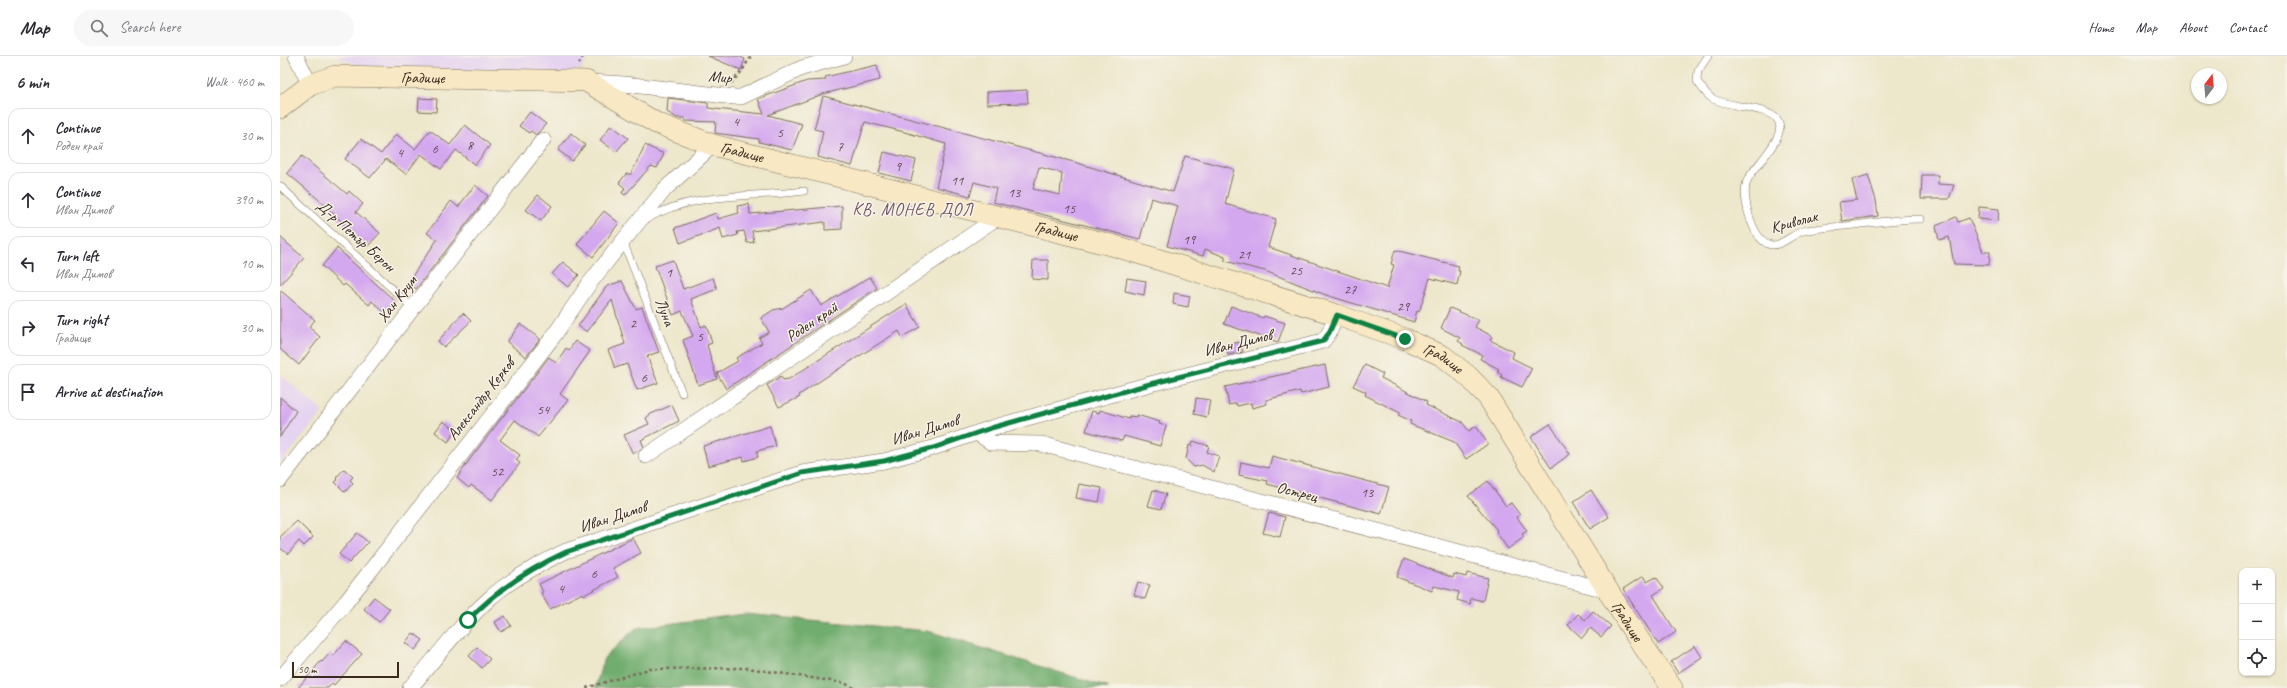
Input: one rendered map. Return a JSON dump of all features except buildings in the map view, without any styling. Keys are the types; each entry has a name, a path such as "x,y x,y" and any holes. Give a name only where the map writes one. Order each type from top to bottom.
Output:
{"street":[{"path":"296,56 310,85"},
{"name":"Мир","path":"586,81 624,84 734,98 741,97 802,68 844,56"},
{"name":"Градище","path":"280,108 310,85 335,76 475,80 586,81 656,123 713,145 1115,246 1337,315 1405,339 1443,356 1468,376 1488,397 1610,591 1633,631 1672,688"},
{"name":"Хан Крум","path":"280,480 543,140"},
{"name":"Александър Керков","path":"280,679 346,602 548,343 589,284 634,227 665,189 713,145"},
{"name":"Роден край","path":"646,456 998,217"},
{"name":"Иван Димов","path":"410,688 468,620 489,598 541,563 566,552 802,473 884,461 1150,384 1323,341 1329,333 1337,315"},
{"name":"Острец","path":"977,433 992,443 1041,444 1610,591"}],"lane":[{"name":"Криволак","path":"1708,56 1698,71 1697,81 1712,98 1731,106 1771,114 1777,119 1779,126 1776,140 1770,152 1755,168 1747,182 1748,207 1752,225 1758,237 1771,245 1779,244 1795,233 1810,230 1921,219"},
{"name":"Д-р Петър Берон","path":"280,186 413,308"},
{"path":"634,227 660,211 696,202 728,196 804,191"},
{"name":"Луна","path":"623,241 682,394"}],"path":[{"path":"726,88 742,71 751,56"},
{"path":"586,688 649,669 732,668 747,668 844,683 854,688"}],"shaded area":[{"path":"335,56 589,56 581,69 567,74 377,72"},
{"path":"280,374 323,412 280,464"}],"green space":[{"path":"745,614 928,631 1109,688 595,688 604,658 636,628"}],"district":[{"name":"КВ. МОНЕВ ДОЛ","path":"913,209"}],"route":[{"path":"468,620 489,598 541,563 566,552 802,473 820,469 884,461 933,448 991,428 1150,384 1323,341 1329,333 1337,315 1405,339"}]}
